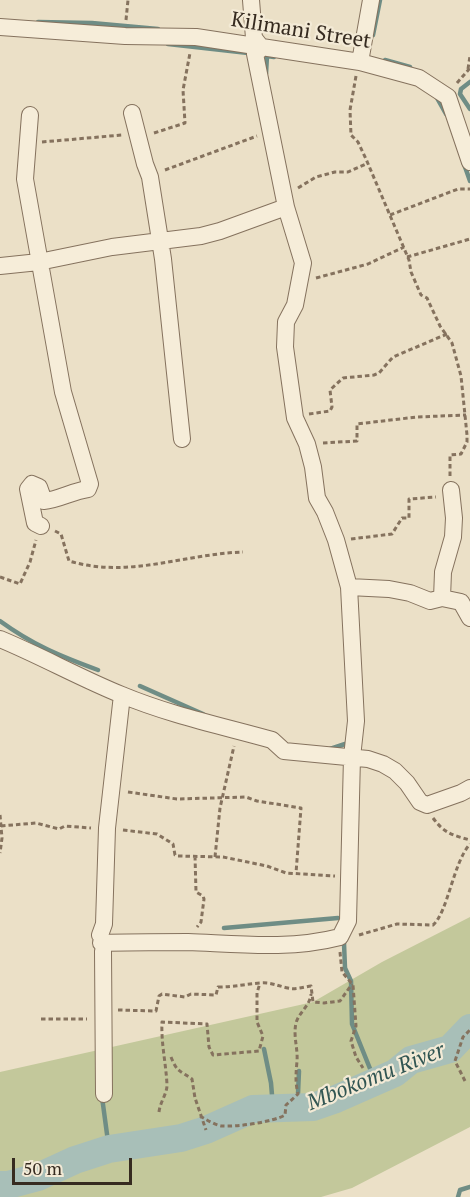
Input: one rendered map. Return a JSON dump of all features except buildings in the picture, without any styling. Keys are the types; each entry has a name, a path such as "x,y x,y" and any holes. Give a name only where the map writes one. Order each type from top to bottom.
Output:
{"street":[{"path":"101,943 188,942 254,946 289,945 341,939 348,921 351,757 356,721 349,587 336,540 317,498 307,444 295,418 285,347 286,322 295,305 303,262 284,201 255,54 262,48 254,38 251,0"},
{"path":"360,62 371,0"},
{"name":"Kilimani Street","path":"0,27 125,36 196,37 360,62 419,78 447,97"},
{"path":"447,97 470,162"},
{"path":"132,113 150,177 182,439"},
{"path":"30,115 25,178 36,229 39,262 49,303 63,392 90,484 88,489 48,501 44,501 39,487 32,484 29,486 35,523 41,526"},
{"path":"0,266 39,262 112,247 159,242 220,231 284,201"},
{"path":"442,598 443,572 453,537 454,518 451,490"},
{"path":"349,587 410,593 430,601 442,598 461,602 470,618"},
{"path":"0,639 34,652 122,695 272,740 284,751 368,759 395,771 407,783 420,802 427,805 461,794 470,788"},
{"path":"104,1094 101,943 104,924 100,828 110,791 122,695"}],"path":[{"path":"28,143 139,135 185,123 183,90 196,37"},
{"path":"447,97 469,68 470,56"},
{"path":"336,540 392,534 402,518 409,518 409,499 445,496 451,490 450,455 460,454 464,449 467,435 458,362 447,334 440,326 426,298 421,295 404,247 368,163 358,142 351,135 350,110 360,62"},
{"path":"150,177 270,130"},
{"path":"284,201 316,177 334,172 348,172 368,163"},
{"path":"390,215 458,189 470,189"},
{"path":"407,257 470,239"},
{"path":"299,282 364,265 404,247"},
{"path":"295,418 330,411 332,406 330,390 343,378 379,373 393,357 447,334"},
{"path":"307,444 357,441 357,424 417,417 466,415"},
{"path":"0,577 20,584 30,562 41,526 61,534 69,561 91,567 136,567 243,552"},
{"path":"215,856 220,808 235,744 234,730"},
{"path":"110,791 177,799 246,797 301,808 296,873"},
{"path":"363,1068 356,1057 351,1041 356,1026 352,984 342,972 339,958 341,939 397,924 433,925 439,920 450,887 470,842 441,829 427,805"},
{"path":"0,815 0,853"},
{"path":"1,826 36,823 58,829 65,826 157,834 173,844 174,855 181,857 215,856 267,866 286,873 349,878"},
{"path":"188,942 190,931 201,922 204,899 196,892 195,856"},
{"path":"102,1009 156,1011 159,996 162,994 185,997 191,994 216,995 218,987 237,987 260,983 277,983 293,989 311,986"},
{"path":"159,1112 160,1101 167,1087 166,1061 161,1043 162,1022 207,1024 209,1047 213,1055 259,1051 263,1036 257,1023 257,993 260,983"},
{"path":"311,986 313,1002 324,1003 340,1001 352,984"},
{"path":"200,1116 220,1126 264,1121 285,1115 286,1105 298,1094 294,1073 297,1059 296,1021 310,1001 311,986"},
{"path":"41,1018 93,1020 103,1027"},
{"path":"465,1081 455,1061 463,1037 470,1030"},
{"path":"171,1057 176,1069 192,1079 200,1116 206,1130"}],"green space":[{"path":"470,917 470,1127 352,1188 321,1197 0,1197 0,1072 313,1002 382,962"}],"waterway":[{"path":"373,35 380,0"},
{"path":"38,22 92,23 158,29"},
{"path":"168,44 248,53"},
{"path":"266,74 267,56 274,57"},
{"path":"385,60 410,67"},
{"path":"470,82 461,89 460,94 470,109"},
{"path":"437,98 446,114"},
{"path":"464,164 470,181"},
{"path":"0,621 47,649 98,670"},
{"path":"140,686 203,714"},
{"path":"330,749 345,744"},
{"path":"224,928 338,918"},
{"path":"346,938 344,943 345,968 351,981 352,1024 373,1076 359,1088"},
{"name":"Mbokomu River","path":"0,1185 38,1177 75,1160 109,1149 181,1138 206,1130 253,1109 313,1107 395,1073 411,1060 450,1049 470,1028"},
{"path":"264,1049 271,1083 274,1119 275,1108"},
{"path":"299,1071 300,1107"},
{"path":"102,1097 109,1149"},
{"path":"458,1197 460,1190 470,1187"}]}
